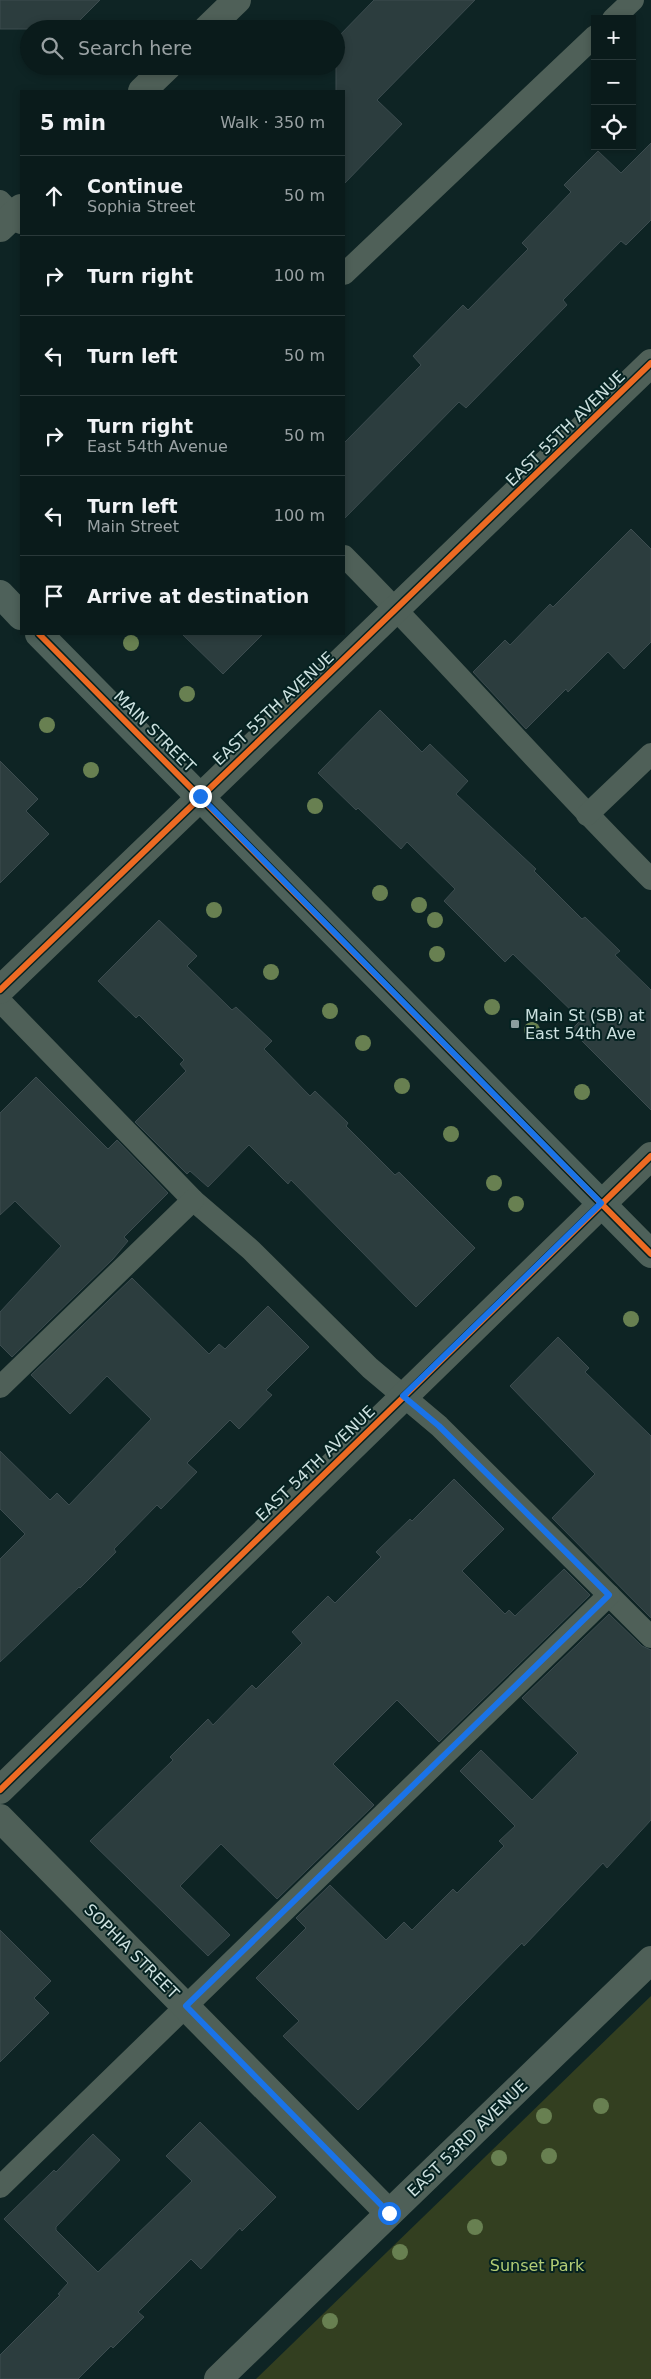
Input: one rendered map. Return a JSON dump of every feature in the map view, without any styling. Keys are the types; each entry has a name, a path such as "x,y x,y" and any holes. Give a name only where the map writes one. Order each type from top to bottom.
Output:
{"main road":[{"path":"0,594 20,615"},
{"name":"MAIN STREET","path":"40,635 651,1254"}],"street":[{"path":"216,20 237,0"},
{"path":"143,90 159,75"},
{"name":"EAST 55TH AVENUE","path":"0,990 200,796 397,610 651,363"},
{"name":"EAST 54TH AVENUE","path":"0,1790 651,1156"},
{"name":"SOPHIA STREET","path":"0,1818 389,2213"},
{"name":"EAST 53RD AVENUE","path":"218,2379 651,1960"}],"lane":[{"path":"617,15 633,0"},
{"path":"345,273 591,40"},
{"path":"345,557 397,610 587,815 651,879"},
{"path":"587,815 651,754"},
{"path":"0,1001 192,1200 251,1250 370,1368 439,1426 651,1637"},
{"path":"0,1387 192,1200"},
{"path":"0,2187 609,1595"}],"green space":[{"name":"Sunset Park","path":"651,1996 651,2379 256,2379"}],"building":[{"path":"0,0 100,0 80,20 20,20 20,29 0,29"},
{"path":"374,0 475,0 377,100 402,124 345,183 345,90 336,90 336,75 345,75 345,30"},
{"path":"651,143 651,220 626,245 621,241 563,300 567,305 466,408 459,402 345,518 345,442 421,365 413,356 463,305 468,310 528,249 522,243 571,192 564,185 598,151 621,173"},
{"path":"631,529 651,549 651,642 624,669 608,652 568,692 566,689 526,729 473,672 505,640 510,645 550,604 553,607"},
{"path":"183,635 262,635 223,674"},
{"path":"380,710 422,752 430,744 468,781 456,794 536,869 534,871 582,919 585,917 620,951 615,955 651,990 651,1110 571,1030 581,1020 513,954 505,962 444,901 455,889 407,842 401,849 358,808 356,810 318,773"},
{"path":"0,761 38,799 26,811 49,834 0,883"},
{"path":"159,920 197,956 187,966 232,1010 236,1007 272,1041 264,1049 310,1096 315,1091 348,1123 346,1126 395,1175 399,1172 475,1248 416,1307 291,1180 288,1184 249,1145 208,1187 190,1171 187,1174 135,1122 186,1071 180,1064 184,1060 139,1015 136,1018 98,981"},
{"path":"36,1077 108,1149 117,1140 168,1193 124,1237 128,1241 113,1259 12,1357 0,1345 0,1312 61,1246 15,1201 0,1215 0,1113"},
{"path":"132,1278 209,1354 219,1344 225,1349 268,1306 309,1347 266,1390 272,1395 239,1429 230,1420 187,1463 197,1472 161,1509 157,1505 114,1549 116,1552 80,1588 0,1662 0,1559 25,1534 0,1509 0,1451 50,1500 57,1493 69,1505 151,1419 107,1376 70,1414 31,1375"},
{"path":"558,1337 589,1368 585,1372 651,1436 651,1618 552,1518 595,1474 510,1386"},
{"path":"454,1479 504,1529 462,1571 505,1614 509,1610 515,1616 564,1569 590,1595 439,1742 397,1700 333,1764 374,1805 277,1899 221,1844 180,1886 230,1935 208,1956 90,1841 173,1760 170,1757 208,1719 213,1725 252,1685 256,1689 302,1643 292,1632 328,1596 335,1603 381,1557 376,1552 410,1519 412,1521"},
{"path":"609,1614 642,1646 651,1650 651,1820 607,1868 603,1863 524,1946 522,1943 358,2110 283,2036 299,2021 256,1978 306,1928 296,1918 330,1885 386,1940 404,1922 412,1930 453,1889 457,1893 504,1846 499,1841 515,1826 460,1771 481,1750 532,1800 578,1753 522,1698"},
{"path":"0,1930 51,1981 34,1998 49,2013 0,2062"},
{"path":"200,2122 276,2197 242,2231 240,2228 201,2269 191,2259 138,2312 144,2317 78,2379 0,2379 0,2355 60,2295 58,2294 68,2283 4,2219 54,2170 56,2172 93,2134 120,2160 56,2227 56,2230 98,2272 192,2181 166,2156"}],"cycle path":[{"path":"0,990 651,363"},
{"path":"40,635 651,1254"},
{"path":"0,1790 651,1156"}],"place":[{"name":"Main St (SB) at East 54th Ave","path":"515,1024"}],"route":[{"path":"200,796 601,1203 403,1396 439,1426 609,1595 186,2006 389,2213"}]}
